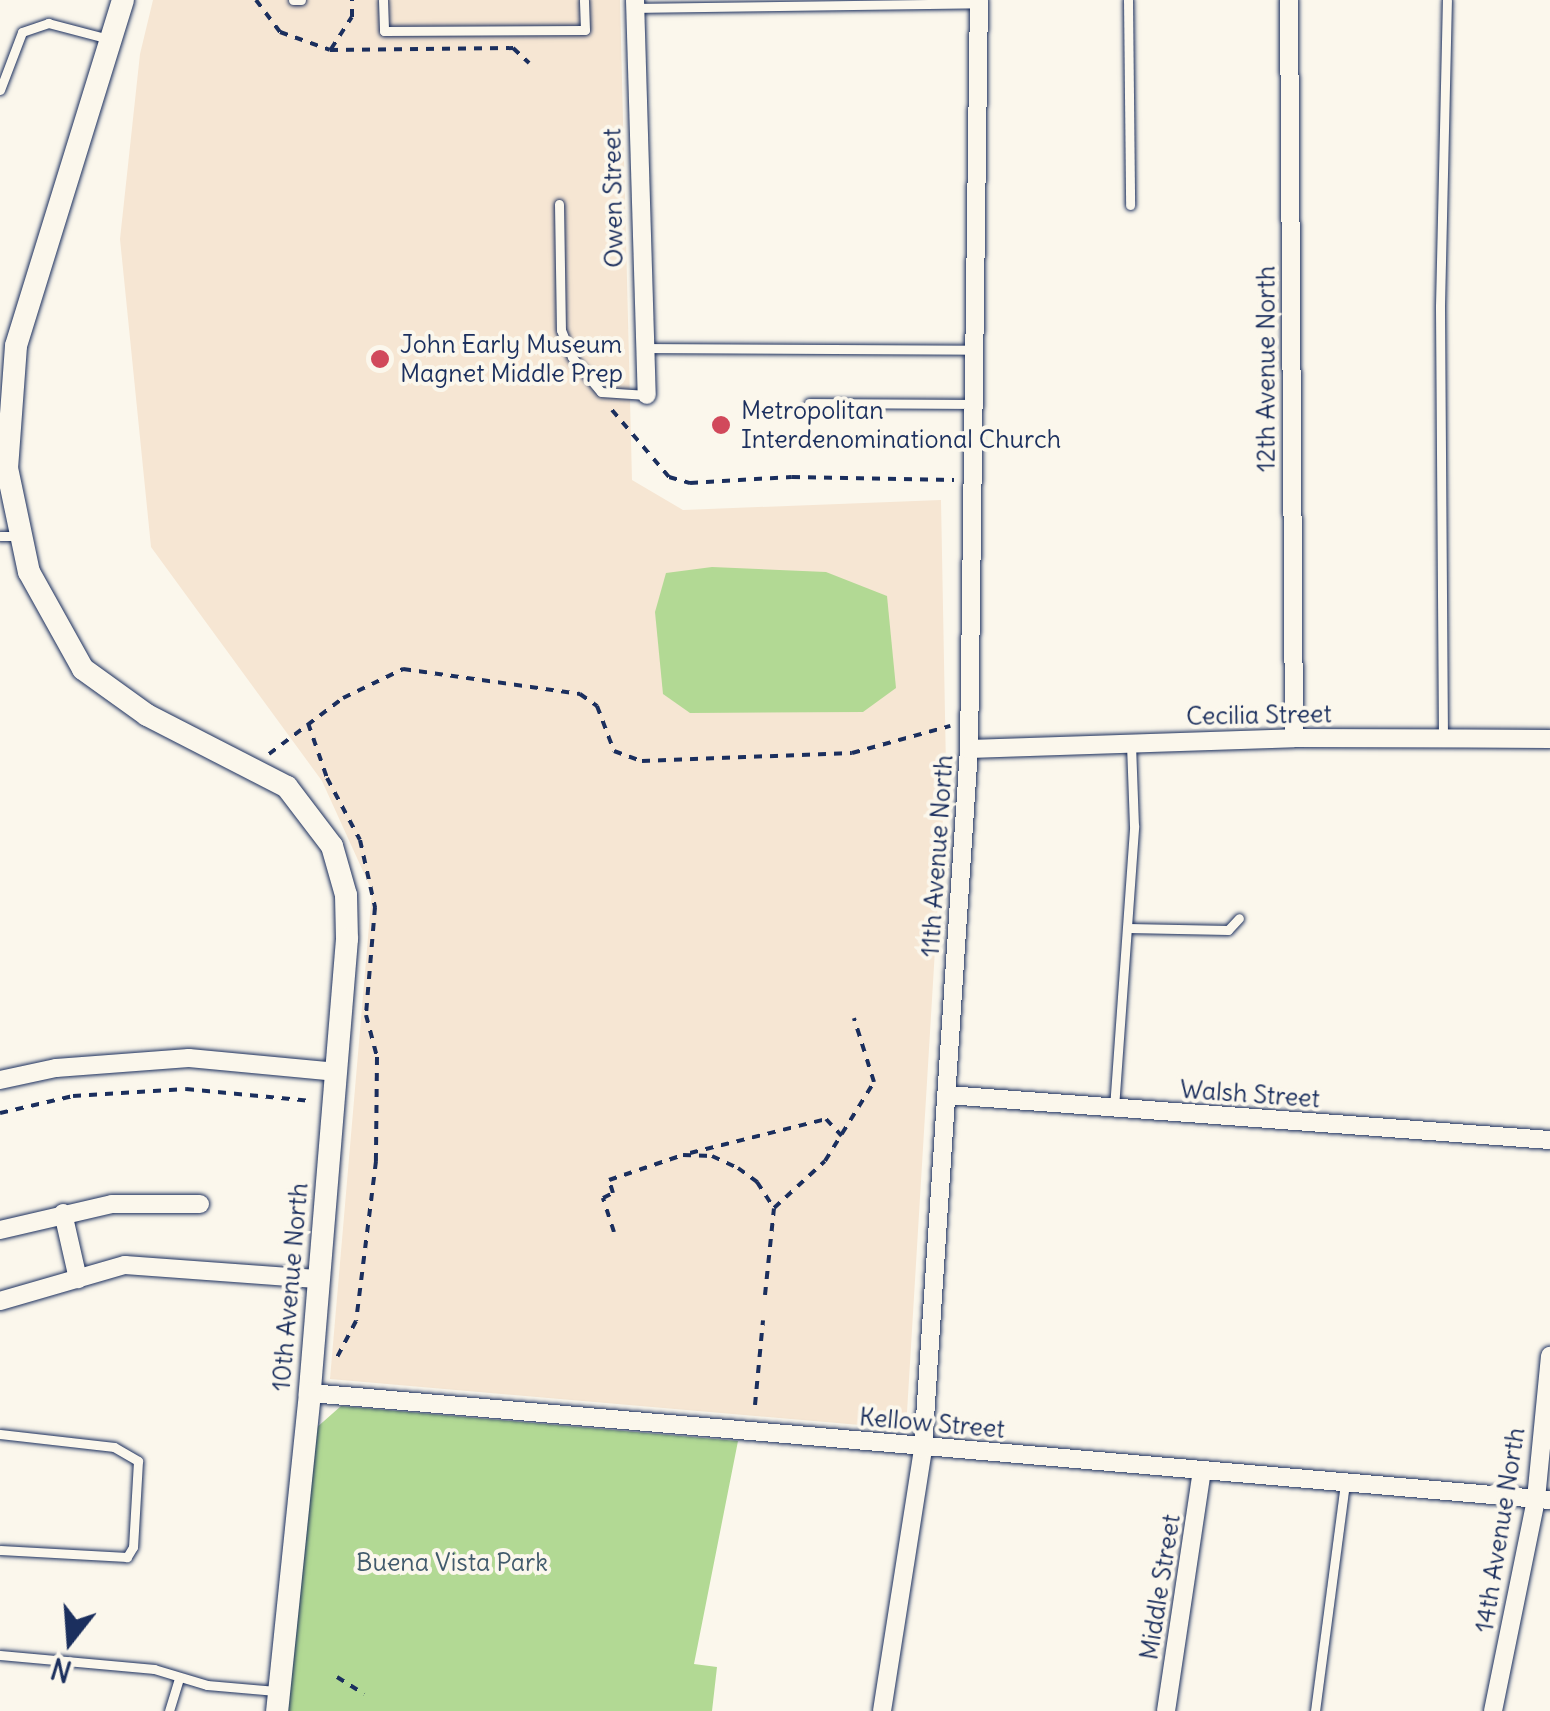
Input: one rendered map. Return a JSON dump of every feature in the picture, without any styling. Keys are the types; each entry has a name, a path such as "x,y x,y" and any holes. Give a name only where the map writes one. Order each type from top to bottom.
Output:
{"street":[{"name":"10th Avenue North","path":"123,0 5,374 3,425 9,536 44,606 84,669 147,715 254,767 306,806 339,867 348,915 310,1392 278,1701"},
{"name":"12th Avenue North","path":"1290,0 1294,738"},
{"name":"11th Avenue North","path":"882,1711 923,1448 969,749 979,2"},
{"name":"Owen Street","path":"635,4 641,348 647,395"},
{"name":"Cecilia Street","path":"969,749 1294,738 1550,739"},
{"path":"0,1080 56,1068 172,1059 336,1072"},
{"name":"Walsh Street","path":"947,1095 1550,1140"},
{"path":"0,1230 112,1204 200,1204"},
{"path":"64,1213 78,1279"},
{"path":"0,1301 124,1265 316,1279"},
{"name":"14th Avenue North","path":"1494,1711 1543,1500 1550,1356"},
{"name":"Kellow Street","path":"310,1392 1543,1500"},
{"name":"Middle Street","path":"1166,1711 1202,1470"}],"lane":[{"path":"293,0 301,0"},
{"path":"383,0 384,32 585,30 584,0"},
{"path":"1128,0 1130,205"},
{"path":"1443,738 1440,306 1447,0"},
{"path":"635,4 979,2"},
{"path":"0,90 22,32 48,23 112,40"},
{"path":"558,204 561,330 572,357 601,392 647,395"},
{"path":"641,348 974,350"},
{"path":"809,403 974,404"},
{"path":"1114,1108 1128,928 1131,743"},
{"path":"1128,928 1228,930 1240,918"},
{"path":"0,1434 114,1446 138,1461 133,1547 126,1557 0,1550"},
{"path":"1314,1711 1345,1482"},
{"path":"0,1655 154,1669 278,1701"},
{"path":"169,1711 179,1678"}],"path":[{"path":"330,50 352,17 352,0"},
{"path":"612,410 669,476 690,484 792,477 958,480"},
{"path":"254,767 343,698 403,669 580,694 597,706 614,751 642,762 852,753 970,719"},
{"path":"774,1208 813,1175 874,1082 854,1018"},
{"path":"0,1114 73,1096 186,1089 311,1101"},
{"path":"614,1232 603,1198 613,1193 609,1180 683,1155 826,1119 842,1136"},
{"path":"683,1155 712,1156 738,1168 757,1182 774,1208 765,1294"},
{"path":"755,1406 763,1320"},
{"path":"337,1677 364,1694"}],"shaded area":[{"path":"153,0 620,0 632,480 683,510 941,500 946,768 906,1429 330,1379 372,891 322,781 151,547 120,239 140,54"}],"green space":[{"path":"712,567 826,572 887,596 896,688 863,712 690,713 663,694 655,612 666,573"},
{"name":"Buena Vista Park","path":"341,1406 738,1441 694,1664 717,1667 712,1711 286,1711 315,1429"}],"place":[{"name":"John Early Museum Magnet Middle Prep","path":"380,359"},
{"name":"Metropolitan Interdenominational Church","path":"721,425"}]}
